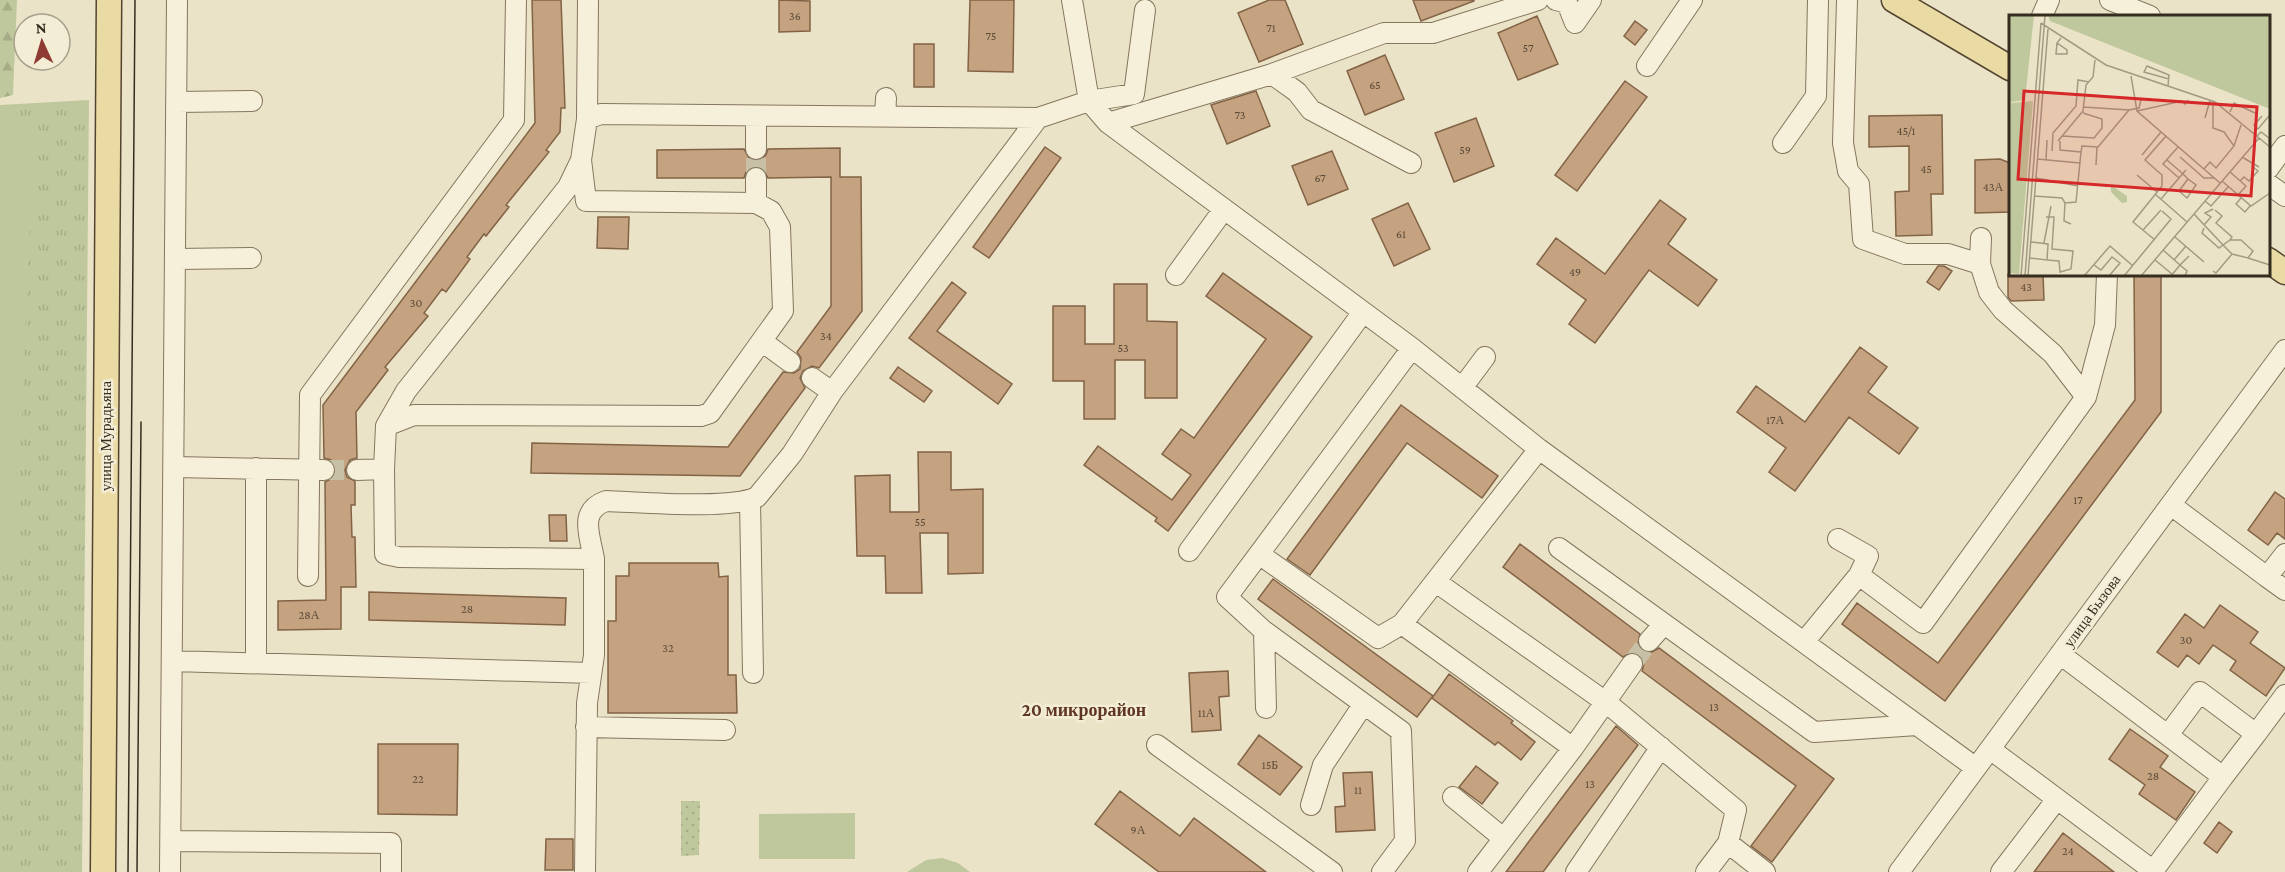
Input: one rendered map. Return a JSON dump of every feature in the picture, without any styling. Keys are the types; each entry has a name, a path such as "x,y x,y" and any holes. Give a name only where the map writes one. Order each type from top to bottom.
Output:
{"main road":[{"name":"улица Мурадьяна","path":"103,872 109,0"},
{"path":"1894,0 2009,67"},
{"path":"2270,261 2285,272"}],"street":[{"path":"170,872 177,259 177,0"},
{"path":"308,576 316,470 310,395 514,120 516,0"},
{"path":"386,426 414,416 701,416 710,413 783,311 780,227 771,211 756,203 586,201 581,160 587,119 588,0"},
{"path":"1072,0 1089,101 1108,123 1412,348 1539,449 1976,768"},
{"path":"1108,123 1272,74 1384,33 1433,33 1538,0"},
{"path":"1556,0 1567,3 1575,23 1591,0"},
{"path":"1647,66 1692,0"},
{"path":"1783,143 1816,96 1818,0"},
{"path":"1847,0 1843,143 1848,171 1859,184 1863,239 1905,254 1948,254 1980,264"},
{"path":"2042,15 2049,0"},
{"path":"2110,0 2148,15"},
{"path":"587,119 601,114 1038,118 1089,101 1134,94 1144,9"},
{"path":"1272,74 1297,92 1311,110 1411,163"},
{"path":"885,117 886,98"},
{"path":"177,102 252,101"},
{"path":"756,116 756,149"},
{"path":"585,872 586,727 594,655 594,559 587,517 590,510 606,501 705,503 750,500 757,497 792,454 832,392 1038,118"},
{"path":"2270,166 2285,146"},
{"path":"581,160 568,187 406,391 386,426 384,469 386,554 399,557 594,559"},
{"path":"756,178 756,203"},
{"path":"2270,185 2285,196"},
{"path":"1176,275 1224,209"},
{"path":"1981,238 1980,264 1989,292 2003,310 2053,354 2086,397"},
{"path":"177,259 251,258"},
{"path":"1859,576 1923,623 2086,397 2105,325 2107,276"},
{"path":"1189,551 1363,312"},
{"path":"763,342 790,362"},
{"path":"1382,872 1405,841 1401,731 1264,631 1227,597 1412,348"},
{"name":"улица Бызова","path":"1899,872 2285,350"},
{"path":"1462,388 1485,357"},
{"path":"812,378 832,392"},
{"path":"1259,554 1378,638 1402,624 1539,449"},
{"path":"175,467 316,470"},
{"path":"256,468 256,663"},
{"path":"357,470 384,469"},
{"path":"750,500 753,673"},
{"path":"2171,505 2285,590"},
{"path":"1804,642 1859,576 1868,556 1838,539"},
{"path":"1559,548 1814,732 1917,725"},
{"path":"2267,577 2285,554"},
{"path":"1436,582 1607,702 1736,810 1728,843 1706,872"},
{"path":"1402,624 1572,748"},
{"path":"1649,641 1664,624"},
{"path":"1264,631 1266,708"},
{"path":"2060,654 2223,777"},
{"path":"173,661 591,673"},
{"path":"1478,872 1607,702 1632,664"},
{"path":"2168,735 2200,692 2256,734"},
{"path":"1990,749 2154,871 2285,695"},
{"path":"1311,805 1323,765 1363,705"},
{"path":"586,727 726,730"},
{"path":"1157,745 1332,872"},
{"path":"1576,872 1661,747"},
{"path":"1453,797 1503,838"},
{"path":"2001,872 2057,799"},
{"path":"171,841 391,843 391,872"},
{"path":"1728,843 1766,872"}],"green space":[{"path":"0,0 17,0 16,12 12,12 13,95 0,98"},
{"path":"89,100 82,872 0,872 0,105"},
{"path":"0,117 26,118 34,126 16,556 0,556"},
{"path":"681,801 700,801 699,855 681,856"},
{"path":"855,813 855,859 759,859 759,814"},
{"path":"942,858 958,863 970,872 907,872 926,860"}],"building":[{"path":"532,0 561,0 565,108 561,108 560,132 546,150 549,152 506,205 509,207 467,257 470,259 446,292 442,289 424,313 428,316 385,367 388,370 356,412 357,458 350,460 345,470 347,477 355,481 355,505 351,505 352,537 355,537 356,587 341,587 341,629 278,630 278,601 326,600 325,482 334,477 336,470 331,460 324,458 323,405 535,123"},
{"path":"779,0 810,1 810,31 779,32"},
{"path":"970,0 1014,0 1013,72 968,71"},
{"path":"1269,0 1285,0 1303,44 1259,62 1238,13"},
{"path":"1413,0 1474,0 1474,1 1421,21"},
{"path":"1537,16 1558,64 1518,80 1498,33"},
{"path":"1635,21 1647,30 1635,45 1624,36"},
{"path":"914,44 934,44 934,87 914,87"},
{"path":"1385,55 1404,99 1365,115 1347,71"},
{"path":"1625,81 1647,97 1577,191 1555,175"},
{"path":"1256,91 1270,126 1227,144 1211,105"},
{"path":"1942,115 1943,194 1931,194 1932,235 1896,236 1895,192 1909,191 1909,146 1869,147 1869,116"},
{"path":"1476,118 1494,166 1454,182 1435,133"},
{"path":"1045,147 1061,158 989,258 973,247"},
{"path":"840,148 840,177 861,177 862,311 819,368 812,366 803,371 800,378 805,388 740,476 531,473 532,443 728,447 783,372 794,373 800,369 801,358 797,352 831,306 831,177 768,178 762,168 755,166 746,172 744,178 657,178 657,150 744,149 750,159 757,161 766,155 768,149"},
{"path":"1332,151 1348,189 1308,205 1292,166"},
{"path":"2000,159 2009,163 2009,212 1975,213 1975,160"},
{"path":"1660,200 1686,219 1668,244 1717,280 1698,306 1649,270 1595,343 1569,324 1586,300 1537,264 1556,238 1605,274"},
{"path":"1408,203 1430,249 1394,266 1372,219"},
{"path":"598,217 629,217 628,249 597,248"},
{"path":"1938,266 1944,266 1952,271 1939,290 1927,282"},
{"path":"1223,273 1312,337 1168,531 1155,521 1157,518 1084,465 1098,446 1172,500 1191,475 1162,454 1181,429 1194,438 1266,339 1206,296"},
{"path":"2008,274 2009,276 2043,276 2044,300 2011,301 2008,297"},
{"path":"2134,276 2161,276 2161,412 1945,701 1842,624 1857,603 1938,663 2135,400"},
{"path":"952,282 966,293 937,331 1012,384 998,404 909,338"},
{"path":"1114,284 1147,284 1147,321 1177,322 1177,398 1145,398 1145,360 1115,360 1115,419 1084,419 1084,381 1053,381 1053,306 1085,306 1085,344 1114,344"},
{"path":"1860,347 1887,367 1868,392 1918,428 1899,454 1849,417 1795,491 1769,472 1786,448 1737,412 1756,386 1805,422"},
{"path":"898,367 932,391 924,402 890,378"},
{"path":"1401,405 1498,476 1482,498 1407,443 1310,575 1287,559"},
{"path":"918,452 951,452 951,490 983,489 983,573 948,574 948,533 920,533 922,593 886,593 885,556 857,556 855,476 890,475 890,512 919,512"},
{"path":"2275,492 2285,499 2285,539 2277,533 2268,545 2248,530"},
{"path":"549,515 566,515 567,541 550,541"},
{"path":"1520,544 1640,634 1638,644 1642,650 1652,652 1659,648 1834,779 1772,862 1751,846 1796,786 1642,671 1644,664 1639,655 1632,652 1623,657 1503,567"},
{"path":"629,563 718,563 719,577 728,576 728,675 736,675 737,713 608,713 608,621 616,621 616,576 629,576"},
{"path":"1273,579 1433,696 1417,717 1258,599"},
{"path":"369,592 566,598 565,625 369,620"},
{"path":"2220,605 2258,632 2250,643 2285,668 2266,696 2230,670 2236,661 2213,645 2199,664 2187,655 2178,667 2157,652 2185,614 2204,628"},
{"path":"1228,671 1229,696 1219,697 1221,730 1192,732 1189,673"},
{"path":"1449,674 1513,721 1511,723 1535,742 1521,760 1498,742 1495,745 1432,698"},
{"path":"1616,726 1638,745 1543,872 1506,872"},
{"path":"2130,729 2168,756 2160,767 2195,792 2176,820 2139,794 2145,785 2109,759"},
{"path":"1259,735 1302,767 1280,795 1238,764"},
{"path":"378,744 458,744 457,815 378,814"},
{"path":"1476,766 1498,783 1482,804 1459,787"},
{"path":"1372,772 1375,830 1336,832 1335,807 1345,806 1343,773"},
{"path":"1120,791 1180,836 1194,818 1266,872 1159,872 1095,824"},
{"path":"2219,822 2232,832 2217,853 2204,843"},
{"path":"2063,833 2114,872 2034,872"},
{"path":"546,839 573,839 573,870 545,870"}],"tunnel":[{"path":"756,149 756,178"},
{"path":"324,470 357,470"},
{"path":"1632,664 1649,641"}],"tram line":[{"path":"128,872 135,0"},
{"path":"137,872 141,422"}],"district":[{"name":"20 микрорайон","path":"1084,710"}]}
